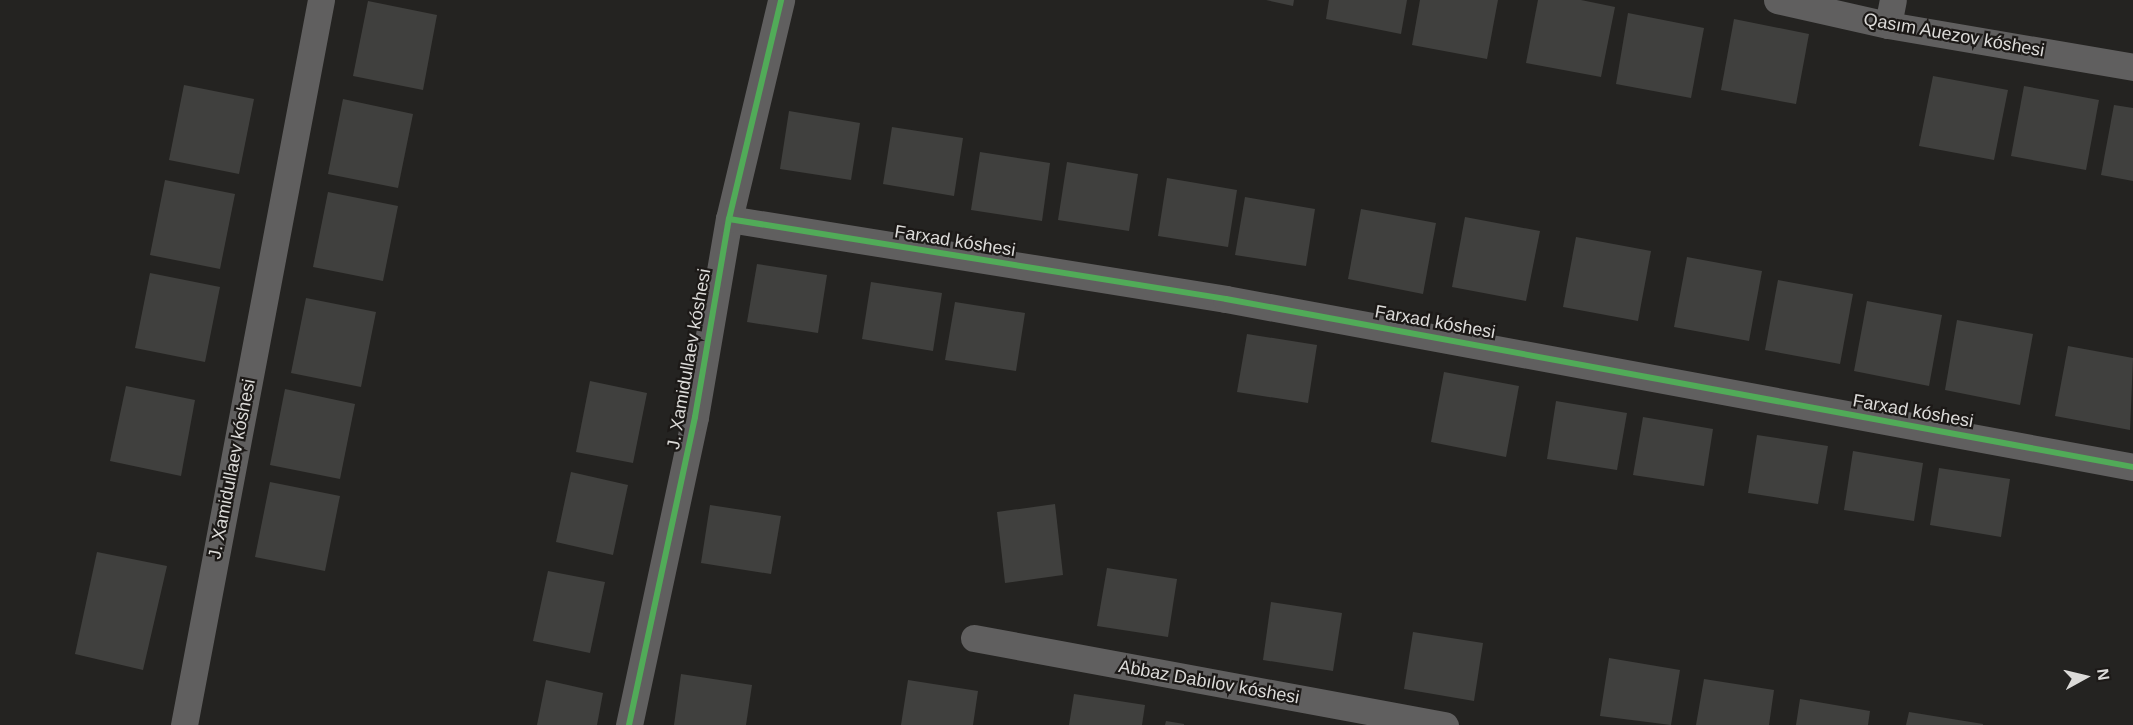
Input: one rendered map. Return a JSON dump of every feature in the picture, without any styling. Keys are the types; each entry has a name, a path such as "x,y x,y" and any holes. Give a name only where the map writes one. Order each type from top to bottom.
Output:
{"street":[{"name":"J. Xamidullaev kóshesi","path":"184,725 321,0"},
{"name":"J. Xamidullaev kóshesi","path":"629,725 695,417 729,219 781,0"},
{"name":"Qasım Auezov kóshesi","path":"1777,0 1891,13 2133,67"},
{"name":"Farxad kóshesi","path":"729,219 1226,299 2133,467"},
{"name":"Abbaz Dabılov kóshesi","path":"974,638 1445,725"}],"building":[{"path":"1266,0 1294,0 1293,6"},
{"path":"1329,0 1407,0 1401,34 1326,19"},
{"path":"1420,0 1498,0 1487,59 1412,45"},
{"path":"1538,0 1581,0 1615,7 1601,77 1526,63"},
{"path":"368,1 437,15 423,90 353,76"},
{"path":"1628,13 1704,28 1691,98 1616,84"},
{"path":"1734,19 1809,34 1796,104 1721,90"},
{"path":"1933,76 2008,90 1994,160 1919,146"},
{"path":"184,85 254,99 239,174 169,160"},
{"path":"2024,86 2099,100 2086,170 2011,156"},
{"path":"343,99 413,114 398,188 328,174"},
{"path":"2114,105 2133,108 2133,181 2101,175"},
{"path":"789,111 860,123 851,180 780,169"},
{"path":"892,127 963,138 954,196 883,184"},
{"path":"980,152 1050,163 1042,221 971,210"},
{"path":"1067,162 1138,174 1129,231 1058,220"},
{"path":"1167,178 1237,190 1228,247 1158,236"},
{"path":"165,180 235,194 220,269 150,255"},
{"path":"328,192 398,206 383,281 313,267"},
{"path":"1245,197 1315,209 1306,266 1235,255"},
{"path":"1361,209 1436,223 1423,294 1348,279"},
{"path":"1465,217 1540,231 1526,301 1452,287"},
{"path":"1576,237 1651,251 1638,321 1563,307"},
{"path":"1687,257 1762,271 1749,341 1674,327"},
{"path":"757,264 827,275 818,333 747,322"},
{"path":"150,273 220,287 205,362 135,348"},
{"path":"1778,280 1853,294 1840,364 1765,350"},
{"path":"871,282 942,293 933,351 862,339"},
{"path":"306,298 376,312 361,387 291,373"},
{"path":"1867,301 1942,315 1929,386 1854,371"},
{"path":"955,302 1025,313 1016,371 945,360"},
{"path":"1957,320 2033,334 2020,405 1945,390"},
{"path":"1247,334 1317,345 1308,403 1237,392"},
{"path":"2068,346 2133,358 2130,430 2055,416"},
{"path":"1444,372 1519,386 1506,457 1431,442"},
{"path":"590,381 647,393 633,463 576,452"},
{"path":"126,386 195,400 181,476 110,461"},
{"path":"285,389 355,404 340,479 270,465"},
{"path":"1556,401 1627,413 1617,470 1547,459"},
{"path":"1643,417 1713,429 1704,486 1633,475"},
{"path":"1757,435 1828,446 1818,504 1748,493"},
{"path":"1853,451 1923,463 1914,521 1844,510"},
{"path":"1939,468 2010,479 2001,537 1930,525"},
{"path":"571,472 628,485 613,555 556,542"},
{"path":"270,482 340,496 325,571 255,557"},
{"path":"1055,504 1063,575 1005,583 997,512"},
{"path":"710,505 781,516 771,574 701,563"},
{"path":"97,552 167,566 143,670 75,654"},
{"path":"1107,568 1177,579 1168,637 1097,626"},
{"path":"548,571 605,582 590,653 533,641"},
{"path":"1271,602 1342,613 1333,671 1263,660"},
{"path":"1413,632 1483,643 1474,701 1404,689"},
{"path":"1609,658 1680,670 1671,725 1600,716"},
{"path":"681,674 752,685 746,725 674,725"},
{"path":"1704,679 1774,690 1769,725 1696,725"},
{"path":"546,680 603,693 597,725 537,725"},
{"path":"908,680 978,691 973,725 901,725"},
{"path":"1074,694 1145,705 1142,725 1069,725"},
{"path":"1800,699 1870,711 1868,725 1796,725"},
{"path":"1909,712 1983,724 1983,725 1906,725"},
{"path":"1166,721 1184,724 1184,725 1165,725"}],"cycle path":[{"path":"629,725 695,417 729,219 781,0"},
{"path":"729,219 1226,299 2133,467"}]}
